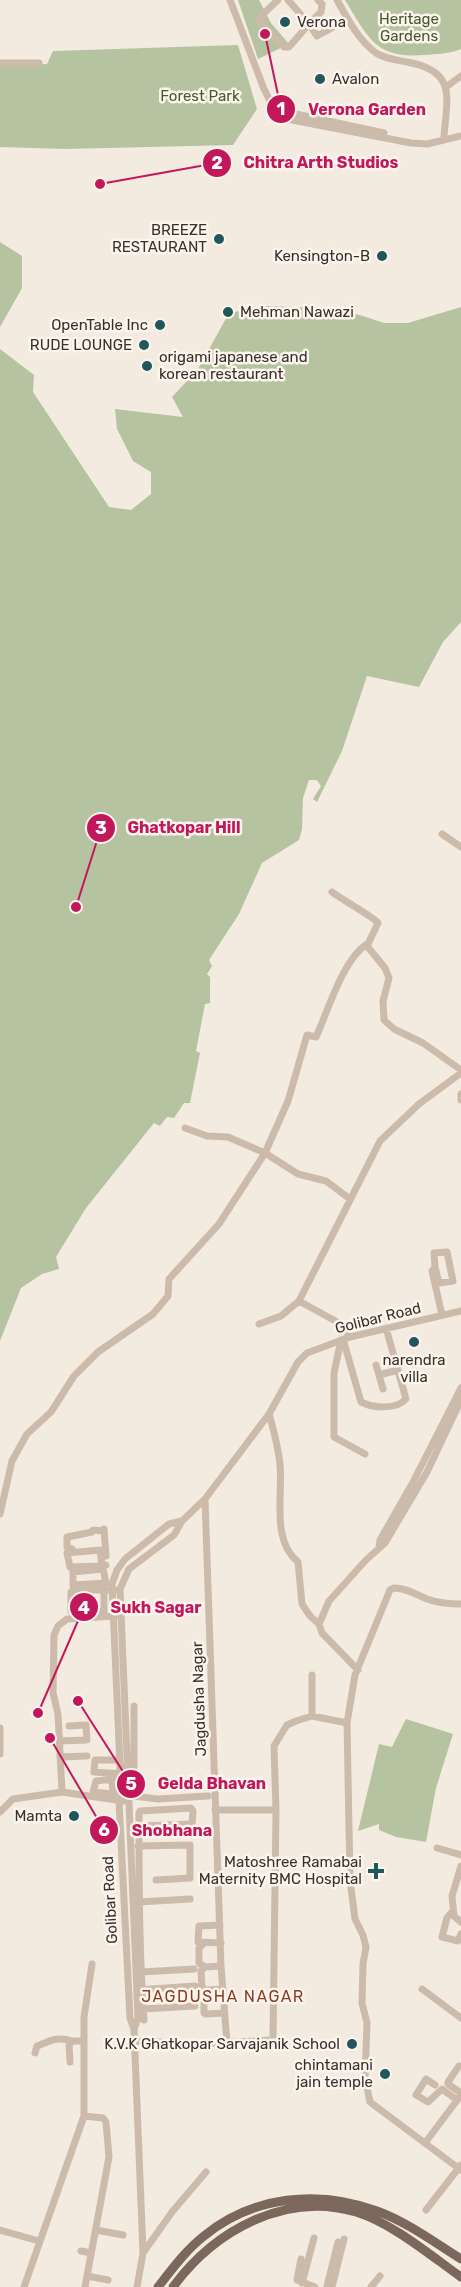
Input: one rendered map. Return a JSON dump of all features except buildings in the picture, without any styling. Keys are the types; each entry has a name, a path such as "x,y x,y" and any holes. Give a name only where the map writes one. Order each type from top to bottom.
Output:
{"main road":[{"path":"158,2287 177,2262 204,2236 245,2211 266,2203 290,2199 328,2200 361,2206 403,2223 461,2259"},
{"path":"173,2287 201,2254 225,2236 248,2222 298,2206 336,2208 356,2212 379,2222 461,2277"},
{"path":"397,2233 403,2223"}],"street":[{"path":"230,0 264,89 276,113 287,115 291,113 425,140 461,131"},
{"path":"278,0 262,15 259,21 284,47 289,47 321,12 322,4 318,0"},
{"path":"288,0 318,36 348,20"},
{"path":"338,0 348,20 377,54 420,64 438,73 446,87 444,136"},
{"path":"0,63 39,63"},
{"path":"446,87 461,76"},
{"path":"287,115 292,120 427,144 461,136"},
{"path":"442,834 461,846"},
{"path":"0,1514 12,1461 27,1434 51,1412 74,1376 98,1352 153,1314 168,1296 169,1279 219,1224 266,1153 288,1101 308,1035 316,1037 356,951 367,944 378,923 375,918 356,909 333,892"},
{"path":"260,1324 281,1316 299,1301 381,1141 419,1104 461,1072 423,1043 394,1029 384,1020 383,1000 389,978 367,944"},
{"path":"461,1094 461,1100"},
{"path":"185,1128 207,1136 228,1137 266,1153 298,1174 326,1181 350,1199"},
{"path":"435,1268 439,1283 454,1280 447,1252 434,1253 435,1268 432,1271 442,1315"},
{"path":"299,1301 340,1324 361,1402 364,1404 381,1407 403,1403 406,1399 387,1328"},
{"name":"Golibar Road","path":"137,2287 142,2253 134,2030 130,2018 136,1990 123,1798 119,1770 122,1740 119,1672 112,1616 112,1587 117,1570 125,1559 146,1545 169,1524 182,1521 205,1498 269,1414 298,1362 307,1353 345,1339 461,1311"},
{"path":"345,1339 334,1373 334,1437 365,1454"},
{"path":"376,1365 383,1389"},
{"path":"379,1375 398,1370"},
{"path":"415,1486 461,1388"},
{"path":"319,1624 329,1601 385,1543 461,1400"},
{"path":"269,1414 280,1466 281,1531 290,1555 298,1562 303,1604 310,1616 319,1624 322,1633 358,1670"},
{"name":"Jagdusha Nagar","path":"205,1498 221,1966 227,2043"},
{"path":"62,1792 60,1741 54,1693 54,1635 58,1626 67,1620 104,1611 112,1587 129,1569 174,1535 182,1521"},
{"path":"103,1546 68,1549 66,1539 67,1536 103,1530 104,1565"},
{"path":"146,1545 149,1555"},
{"path":"104,1565 70,1567 67,1553 100,1550 121,1616 119,1672"},
{"path":"103,1569 112,1587 75,1587 72,1574 103,1569"},
{"path":"112,1587 74,1590 71,1592 72,1612 121,1616"},
{"path":"426,2210 460,2168 370,2102 366,2091 367,2023 362,2002 366,1947 355,1919 350,1880 347,1723 358,1670 390,1590 402,1588 430,1600 461,1604"},
{"path":"86,1590 87,1615"},
{"path":"312,1675 312,1716"},
{"path":"119,1770 134,1766 134,1706"},
{"path":"134,2041 227,2043 273,2040 276,1810 274,1746 288,1725 312,1716 347,1723"},
{"path":"60,1741 87,1740 86,1725 69,1726"},
{"path":"0,1728 0,1754"},
{"path":"60,1757 87,1756"},
{"path":"0,1812 13,1799 62,1792 158,1799 208,1796"},
{"path":"139,1826 192,1824 193,1811 191,1808 140,1811 139,1826 138,1846 141,1972 136,1990 143,2008 144,2020"},
{"path":"215,1810 276,1810"},
{"path":"138,1846 190,1845 190,1878 156,1880"},
{"path":"437,1848 461,1855"},
{"path":"461,1866 459,1882 452,1896 452,1912 461,1922"},
{"path":"139,1902 190,1899"},
{"path":"452,1912 447,1919 442,1937 458,1941 461,1934"},
{"path":"447,1919 461,1926"},
{"path":"220,1925 198,1926 198,1942 221,1943"},
{"path":"203,1944 198,1948 200,1963 205,1967 221,1966"},
{"path":"24,2287 84,2116 84,2017 92,1964"},
{"path":"205,1967 201,1971 202,1988 206,1990 223,1989"},
{"path":"141,1972 194,1969"},
{"path":"136,1990 195,1986"},
{"path":"422,1989 461,2018"},
{"path":"206,1990 204,2013 225,2013"},
{"path":"143,2008 195,2006"},
{"path":"35,2053 37,2046 52,2039 84,2041"},
{"path":"70,2062 69,2045 72,2041"},
{"path":"459,2066 448,2082 460,2093"},
{"path":"435,2085 426,2079 416,2095 428,2102 442,2089 460,2093"},
{"path":"425,2143 460,2093"},
{"path":"84,2116 103,2118 106,2122 109,2157 85,2287"},
{"path":"142,2253 172,2212 206,2172"},
{"path":"0,2230 39,2241"},
{"path":"96,2230 123,2235"},
{"path":"302,2283 314,2238"},
{"path":"329,2286 340,2244"},
{"path":"81,2251 91,2253"},
{"path":"301,2259 297,2280 315,2287"},
{"path":"87,2276 108,2280"},
{"path":"371,2287 380,2276"}],"green space":[{"path":"238,0 259,0 271,23 289,44 258,59"},
{"name":"Heritage Gardens","path":"345,0 461,0 461,49 443,54 407,55 384,49 367,35"},
{"name":"Forest Park","path":"238,45 257,109 233,145 65,149 0,147 0,66 47,64 53,51"},
{"path":"0,242 22,256 22,288 0,327"},
{"path":"267,306 323,308 360,315 384,323 408,323 461,307 461,622 443,642 419,687 367,676 342,751 317,802 313,799 321,786 317,780 309,780 303,798 302,829 299,840 262,863 239,914 209,960 212,966 207,974 210,977 210,1003 205,1004 196,1051 200,1053 190,1103 184,1103 174,1118 167,1117 160,1126 154,1123 86,1208 56,1257 59,1269 42,1274 21,1288 0,1341 0,349 34,375 33,392 109,507 131,510 151,494 151,472 133,461 117,429 115,409 183,417 172,397 198,369 229,313"},
{"path":"406,1719 453,1734 436,1788 426,1842 396,1837 379,1830 379,1824 358,1831 379,1744 392,1747"}],"place":[{"name":"Verona","path":"285,22"},
{"name":"Verona Garden","path":"265,34"},
{"name":"Avalon","path":"320,79"},
{"name":"Chitra Arth Studios","path":"100,184"},
{"name":"BREEZE RESTAURANT","path":"219,239"},
{"name":"Kensington-B","path":"382,256"},
{"name":"Mehman Nawazi","path":"228,312"},
{"name":"OpenTable Inc","path":"160,325"},
{"name":"RUDE LOUNGE","path":"144,345"},
{"name":"origami japanese and korean restaurant","path":"147,366"},
{"name":"Ghatkopar Hill","path":"76,907"},
{"name":"narendra villa","path":"414,1342"},
{"name":"Gelda Bhavan","path":"78,1701"},
{"name":"Sukh Sagar","path":"38,1713"},
{"name":"Shobhana","path":"50,1738"},
{"name":"Mamta","path":"74,1816"},
{"name":"Matoshree Ramabai Maternity BMC Hospital","path":"376,1871"},
{"name":"K.V.K Ghatkopar Sarvajanik School","path":"352,2044"},
{"name":"chintamani jain temple","path":"385,2074"}],"district":[{"name":"JAGDUSHA NAGAR","path":"223,1996"}]}
